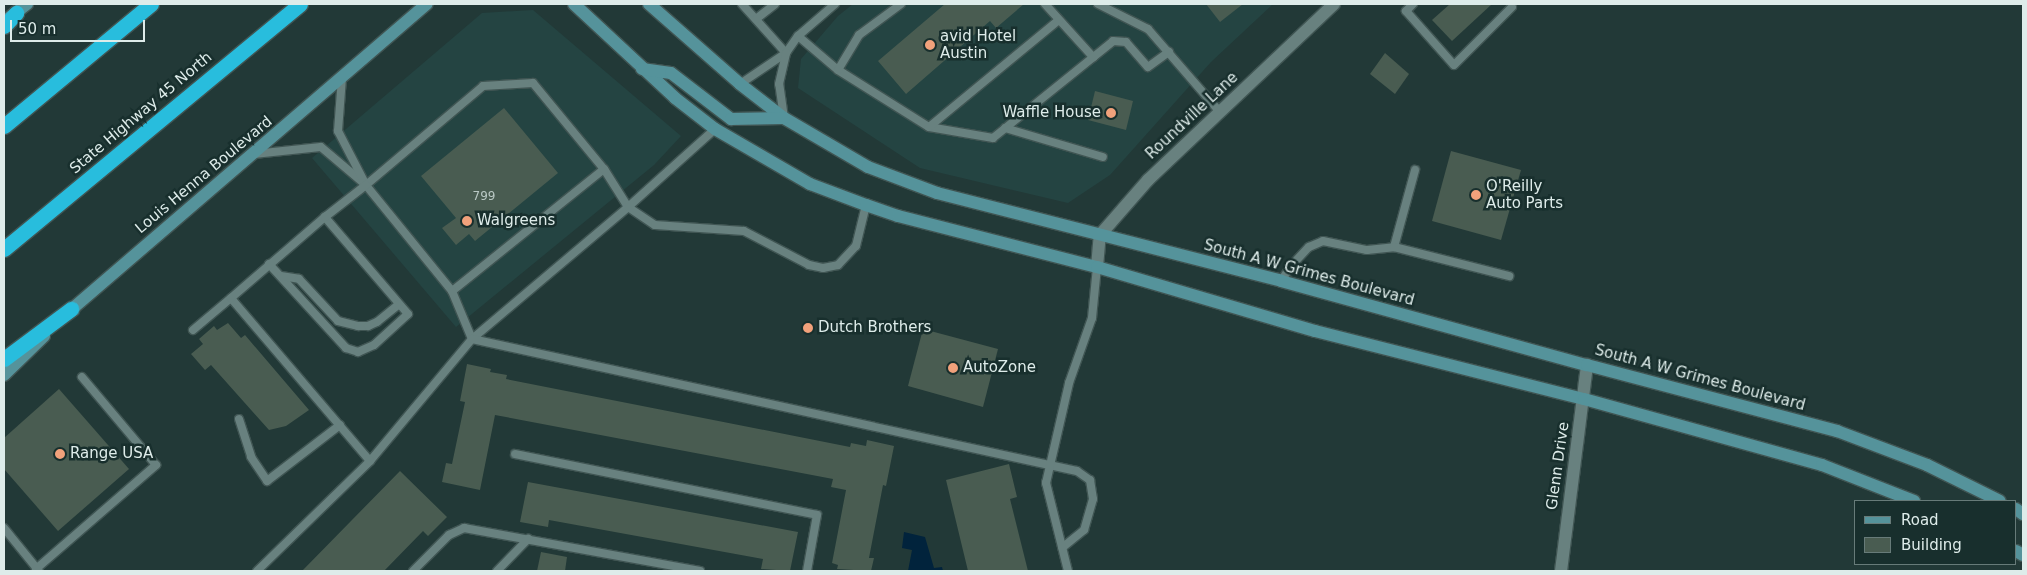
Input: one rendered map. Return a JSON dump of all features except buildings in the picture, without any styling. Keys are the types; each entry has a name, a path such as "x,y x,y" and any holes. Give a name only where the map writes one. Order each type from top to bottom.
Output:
{"highway":[{"path":"4,126 151,4"},
{"name":"State Highway 45 North","path":"4,249 300,4"},
{"path":"4,26 16,13"},
{"path":"4,359 71,309"}],"main road":[{"name":"Louis Henna Boulevard","path":"4,375 71,309 427,4"},
{"path":"574,4 642,69 715,129 810,184 866,205 898,216 1097,267 1315,331 1584,399 1822,465 1911,500"},
{"name":"South A W Grimes Boulevard","path":"648,4 740,84 784,118 868,167 928,189 1100,235 1282,280 1587,365 1837,431 1927,465 1998,500"},
{"path":"642,69 671,73 731,119 784,118"}],"street":[{"name":"Roundville Lane","path":"1100,235 1148,180 1334,4"},
{"path":"1097,267 1100,235"},
{"name":"Glenn Drive","path":"1561,571 1587,365"}],"lane":[{"path":"742,4 786,53"},
{"path":"756,19 775,4"},
{"path":"740,84 786,53 798,36 835,4"},
{"path":"838,70 859,35 901,4"},
{"path":"1045,4 1093,57"},
{"path":"1098,4 1148,28 1220,112"},
{"path":"1413,4 1406,11 1454,65 1512,7"},
{"path":"929,127 1059,20"},
{"path":"798,36 838,70 929,127 993,138 1113,41 1126,42 1148,68 1169,52"},
{"path":"784,118 779,84 786,53"},
{"path":"342,78 338,132 366,185"},
{"path":"193,330 269,264 483,86 533,83 604,169 628,208 655,225 744,231 809,265 822,268 838,265 856,246 866,205"},
{"path":"1005,128 1103,157"},
{"path":"256,571 370,461 472,339 628,208 715,129"},
{"path":"254,154 321,147 366,185 452,291 472,339"},
{"path":"452,291 604,169"},
{"path":"1394,247 1415,170"},
{"path":"269,264 346,348 358,352 374,345 408,314 325,217"},
{"path":"1282,280 1290,266 1309,247 1323,241 1367,250 1394,247 1509,276"},
{"path":"1068,571 1046,483 1069,383 1092,318 1097,267"},
{"path":"281,276 298,279 338,321 358,326 368,326 377,322 399,304"},
{"path":"231,298 370,461"},
{"path":"472,339 1077,470 1090,480 1093,499 1084,530 1062,548"},
{"path":"4,528 37,570 156,465 82,377"},
{"path":"239,419 251,457 267,481 340,425"},
{"path":"515,454 817,515 807,571"},
{"path":"413,571 450,534 464,528 700,571"},
{"path":"497,571 528,539"}],"shaded area":[{"path":"853,4 1273,4 1211,62 1110,175 1068,203 920,168 798,88 801,59 838,16"},
{"path":"533,10 681,136 654,165 456,327 312,158 482,13"},
{"path":"904,532 925,537 934,568 942,567 943,571 908,571 912,550 902,548"}],"place":[{"name":"avid Hotel Austin","path":"930,45"},
{"name":"Waffle House","path":"1111,113"},
{"name":"O'Reilly Auto Parts","path":"1476,195"},
{"name":"Walgreens","path":"467,221"},
{"name":"Dutch Brothers","path":"808,328"},
{"name":"AutoZone","path":"953,368"},
{"name":"Range USA","path":"60,454"}]}
